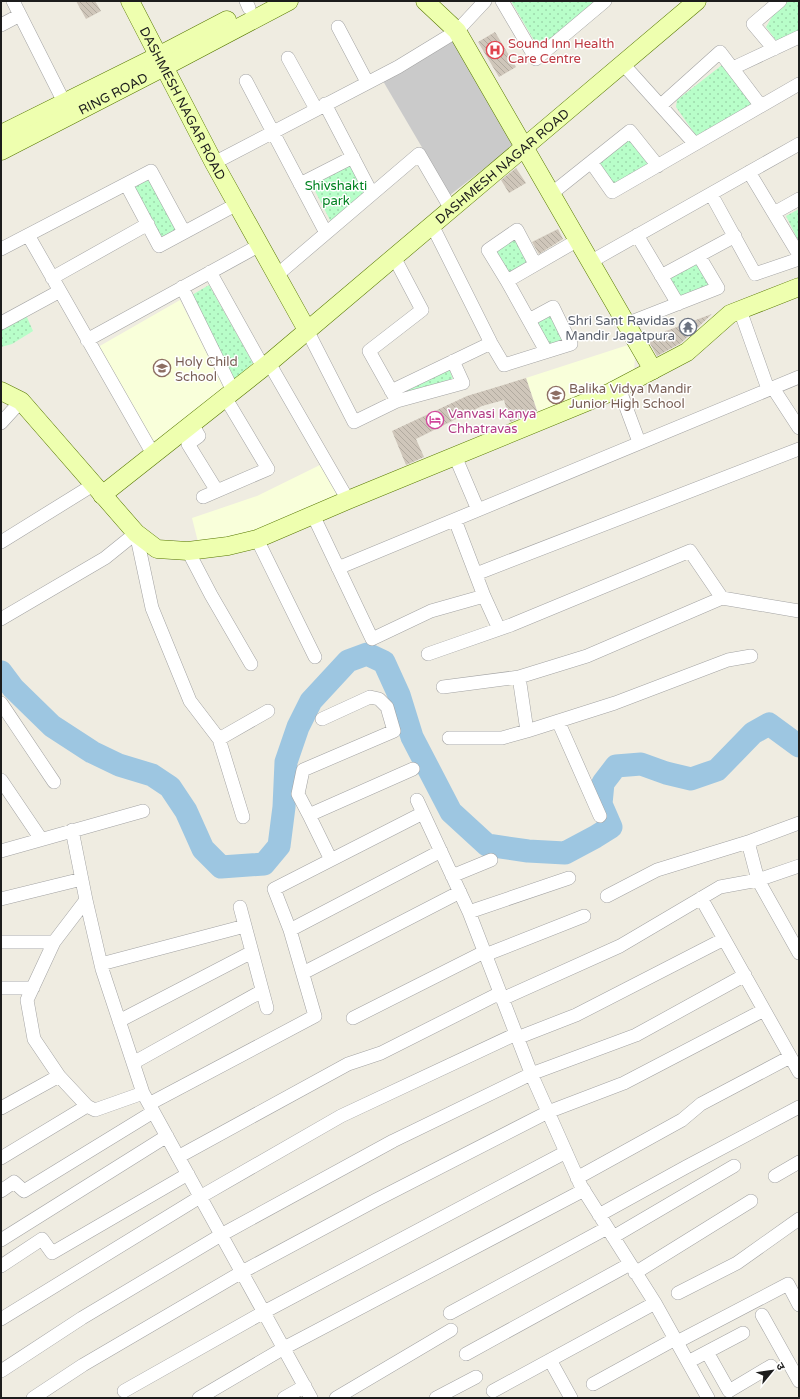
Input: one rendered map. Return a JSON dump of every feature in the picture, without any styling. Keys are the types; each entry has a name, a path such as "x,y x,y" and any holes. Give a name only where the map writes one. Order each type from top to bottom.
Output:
{"street":[{"path":"12,1 68,109"},
{"name":"DASHMESH NAGAR ROAD","path":"130,1 214,162 307,330"},
{"name":"RING ROAD","path":"1,151 68,109 161,62 288,1"},
{"path":"425,1 457,31 653,370"},
{"path":"214,162 398,66 457,31 485,1"},
{"path":"502,1 536,59 605,1"},
{"name":"DASHMESH NAGAR ROAD","path":"98,490 153,454 266,365 697,1"},
{"path":"774,49 753,24 780,1"},
{"name":"RING ROAD","path":"161,62 252,3"},
{"path":"1,25 20,15"},
{"path":"338,27 367,82"},
{"path":"733,68 799,37"},
{"path":"661,106 720,52 762,106"},
{"path":"288,58 353,157 372,194"},
{"path":"623,64 696,144"},
{"path":"246,82 326,233"},
{"path":"591,162 612,192 799,84"},
{"name":"RING ROAD","path":"1,134 68,109"},
{"path":"551,194 630,131 658,166"},
{"path":"590,262 799,144"},
{"path":"277,275 419,154 451,209"},
{"path":"300,184 353,157"},
{"path":"1,249 151,171 184,232"},
{"path":"749,172 799,256"},
{"path":"126,184 159,246 237,204"},
{"path":"711,194 756,274 799,259"},
{"path":"774,213 799,199"},
{"path":"52,278 148,224"},
{"path":"432,225 491,343 504,365 571,344 553,307 529,320"},
{"path":"535,264 516,230 488,250 546,351"},
{"path":"28,235 153,454"},
{"path":"638,235 678,304"},
{"path":"661,276 735,236"},
{"path":"507,281 578,240"},
{"path":"87,340 260,244"},
{"path":"626,324 718,288 699,256"},
{"path":"394,257 422,310 369,351 394,396"},
{"path":"210,272 348,500"},
{"path":"182,287 229,394 268,469 203,497"},
{"path":"1,391 21,401 136,533 157,549 188,551 228,546 256,539 619,388 687,352 730,314 799,287"},
{"path":"1,323 60,291"},
{"path":"740,310 771,389 799,428"},
{"path":"307,330 354,422 453,361 491,343"},
{"path":"394,396 463,382 453,361"},
{"path":"338,568 799,377"},
{"path":"619,388 639,442"},
{"path":"1,423 21,401"},
{"path":"192,424 200,436 188,444 217,491"},
{"path":"476,574 799,449"},
{"path":"455,456 478,510"},
{"path":"1,542 98,490"},
{"path":"313,515 372,639 431,610 484,596"},
{"path":"455,520 484,596 499,629"},
{"path":"1,619 105,558 136,533"},
{"path":"136,533 152,608 190,701 219,740 243,817"},
{"path":"256,539 315,657"},
{"path":"188,551 211,595 251,664"},
{"path":"428,654 499,629 690,551 722,598"},
{"path":"443,687 519,677 587,656 722,598 799,611"},
{"path":"448,738 502,738 615,703 728,660 751,656"},
{"path":"519,677 527,731"},
{"path":"322,719 370,697 379,699 387,707 394,731 304,770 298,794 331,860"},
{"path":"1,703 54,782"},
{"path":"219,740 268,711"},
{"path":"558,721 600,816"},
{"path":"309,815 413,769"},
{"path":"1,780 42,839"},
{"path":"417,800 469,912 532,1074 577,1178 632,1269 655,1303 708,1398"},
{"path":"1,850 143,811"},
{"path":"1,1191 14,1182 24,1191 148,1103 315,1016 290,930 274,889 423,813"},
{"path":"607,896 657,870 748,842 799,823"},
{"path":"72,830 101,964 133,1063 148,1103 311,1398"},
{"path":"748,842 758,880 798,949"},
{"path":"290,930 441,851"},
{"path":"452,876 492,860"},
{"path":"178,1157 348,1064 381,1053 501,996 620,946 720,887 758,880 799,866"},
{"path":"469,912 569,878"},
{"path":"1,899 82,879"},
{"path":"303,973 460,892"},
{"path":"701,898 799,1072"},
{"path":"86,900 54,942 27,1000 34,1039 59,1076 88,1106 95,1110 148,1103"},
{"path":"240,908 267,1008"},
{"path":"353,1018 485,953 584,916"},
{"path":"101,964 245,926"},
{"path":"1,1319 200,1197 341,1116 517,1036 576,1015 724,939"},
{"path":"1,942 54,942"},
{"path":"119,1021 252,952"},
{"path":"1,1371 82,1318 221,1235 394,1141 532,1074 636,1035 744,975"},
{"path":"1,988 33,988"},
{"path":"133,1063 262,991"},
{"path":"33,1398 83,1365 242,1272 376,1200 548,1112 624,1083 764,1010"},
{"path":"577,1178 682,1120 701,1104 790,1057"},
{"path":"1,1108 59,1076"},
{"path":"1,1158 88,1106"},
{"path":"599,1215 799,1107"},
{"path":"1,1240 167,1136"},
{"path":"124,1391 264,1312 566,1152"},
{"path":"775,1176 799,1162"},
{"path":"450,1313 610,1233 734,1166"},
{"path":"1,1266 42,1239 52,1253 188,1174"},
{"path":"198,1398 284,1348 584,1190"},
{"path":"466,1354 632,1269 751,1201"},
{"path":"678,1293 738,1264 799,1219"},
{"path":"593,1384 676,1340 788,1284 799,1305"},
{"path":"493,1391 655,1303"},
{"path":"762,1315 799,1381"},
{"path":"336,1398 451,1330"},
{"path":"688,1362 743,1333"},
{"path":"707,1352 729,1391 771,1366"},
{"path":"550,1360 571,1398"},
{"path":"436,1398 476,1377"},
{"path":"284,1398 305,1386"}],"shaded area":[{"path":"449,39 456,40 514,145 450,195 383,81"},
{"name":"Holy Child School","path":"180,300 225,390 153,446 98,347"},
{"name":"Balika Vidya Mandir Junior High School","path":"631,344 635,355 634,374 538,413 526,378"},
{"path":"322,464 340,496 265,528 228,538 198,542 192,518 257,496"}],"green space":[{"path":"511,1 598,1 543,47 535,42"},
{"path":"789,1 799,1 799,32 778,43 766,27 776,10"},
{"path":"722,65 752,103 752,106 697,137 676,107 677,100"},
{"path":"629,139 652,165 612,186 597,163"},
{"name":"Shivshakti park","path":"352,164 365,191 331,222 312,185"},
{"path":"149,175 178,229 160,239 131,185"},
{"path":"799,209 799,242 786,216"},
{"path":"515,237 530,264 509,277 494,251"},
{"path":"693,263 699,263 712,285 680,299 667,277"},
{"path":"209,285 253,363 234,380 192,295"},
{"path":"550,314 564,340 546,346 533,323"},
{"path":"26,315 33,331 12,344 1,347 1,327"},
{"path":"449,367 454,383 399,397 396,392"}],"building":[{"path":"76,1 95,1 101,11 86,19"},
{"path":"495,32 516,67 499,77 478,42"},
{"path":"516,168 526,183 509,193 501,180"},
{"path":"558,229 563,239 539,254 532,242"},
{"name":"Shri Sant Ravidas Mandir Jagatpura","path":"712,314 681,343 657,356 647,338"},
{"name":"Vanvasi Kanya Chhatravas","path":"526,378 537,411 510,422 504,400 482,406 416,439 424,457 406,465 392,431 467,396"}],"waterway":[{"path":"1,672 13,688 52,726 92,752 119,765 152,775 170,787 186,811 203,849 221,867 264,864 279,846 284,807 286,762 298,727 311,701 348,661 367,654 384,662 399,695 412,737 451,812 487,845 528,851 565,853 595,837 611,827 601,804 603,783 616,766 641,764 666,773 691,779 717,770 753,733 769,724 799,746"}],"place":[{"name":"Sound Inn Health Care Centre","path":"495,50"},
{"name":"Shri Sant Ravidas Mandir Jagatpura","path":"688,327"},
{"name":"Holy Child School","path":"162,368"},
{"name":"Balika Vidya Mandir Junior High School","path":"556,395"},
{"name":"Vanvasi Kanya Chhatravas","path":"435,420"}]}
